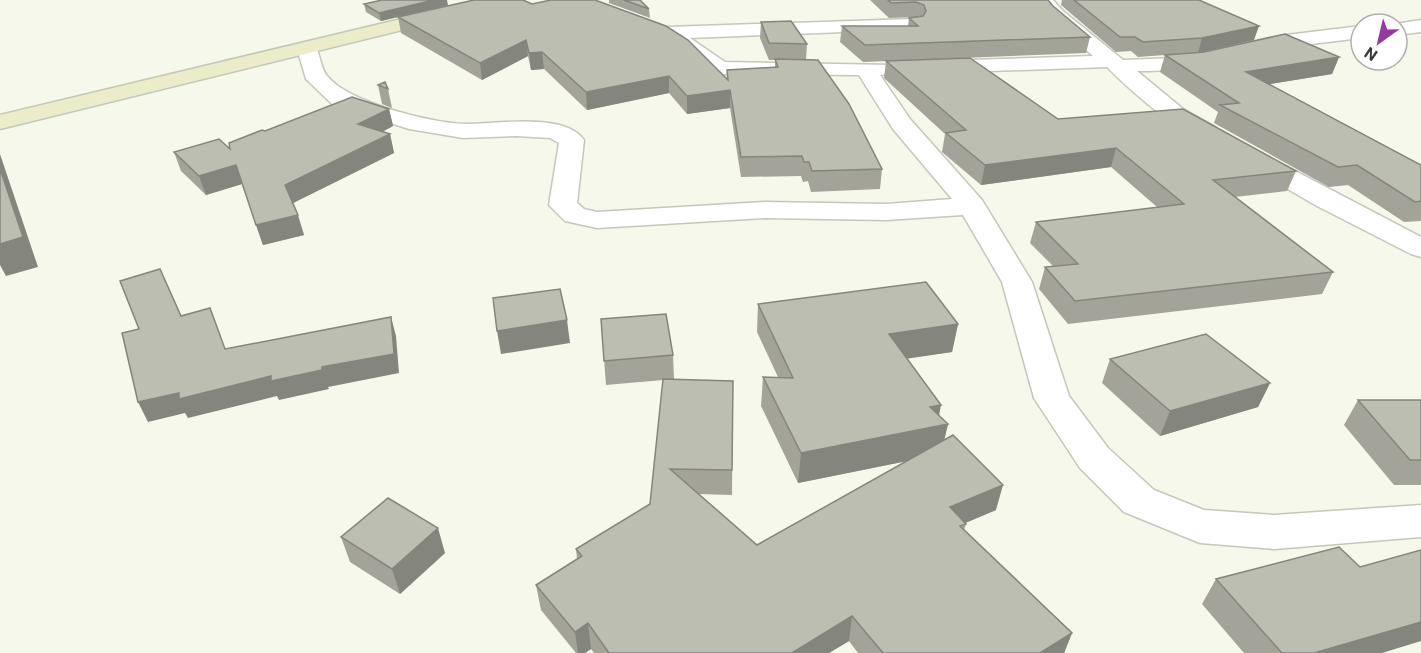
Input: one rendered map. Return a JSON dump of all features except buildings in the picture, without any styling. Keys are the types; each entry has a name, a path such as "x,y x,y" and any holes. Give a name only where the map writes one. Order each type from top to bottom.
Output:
{"main road":[{"path":"0,122 502,0"}],"street":[{"path":"1044,0 1057,15 1175,114 1418,245"},
{"path":"667,33 913,25"},
{"path":"646,26 675,36 720,68 866,70 1198,62 1286,41 1349,33"},
{"path":"308,48 316,79 340,99 409,122 463,131 516,129 555,131 572,140 563,205 575,215 597,220 765,210 886,212 972,206"},
{"path":"866,70 901,124 972,206 1017,282 1052,398 1094,458 1139,501 1200,526 1274,532 1421,521"}]}
